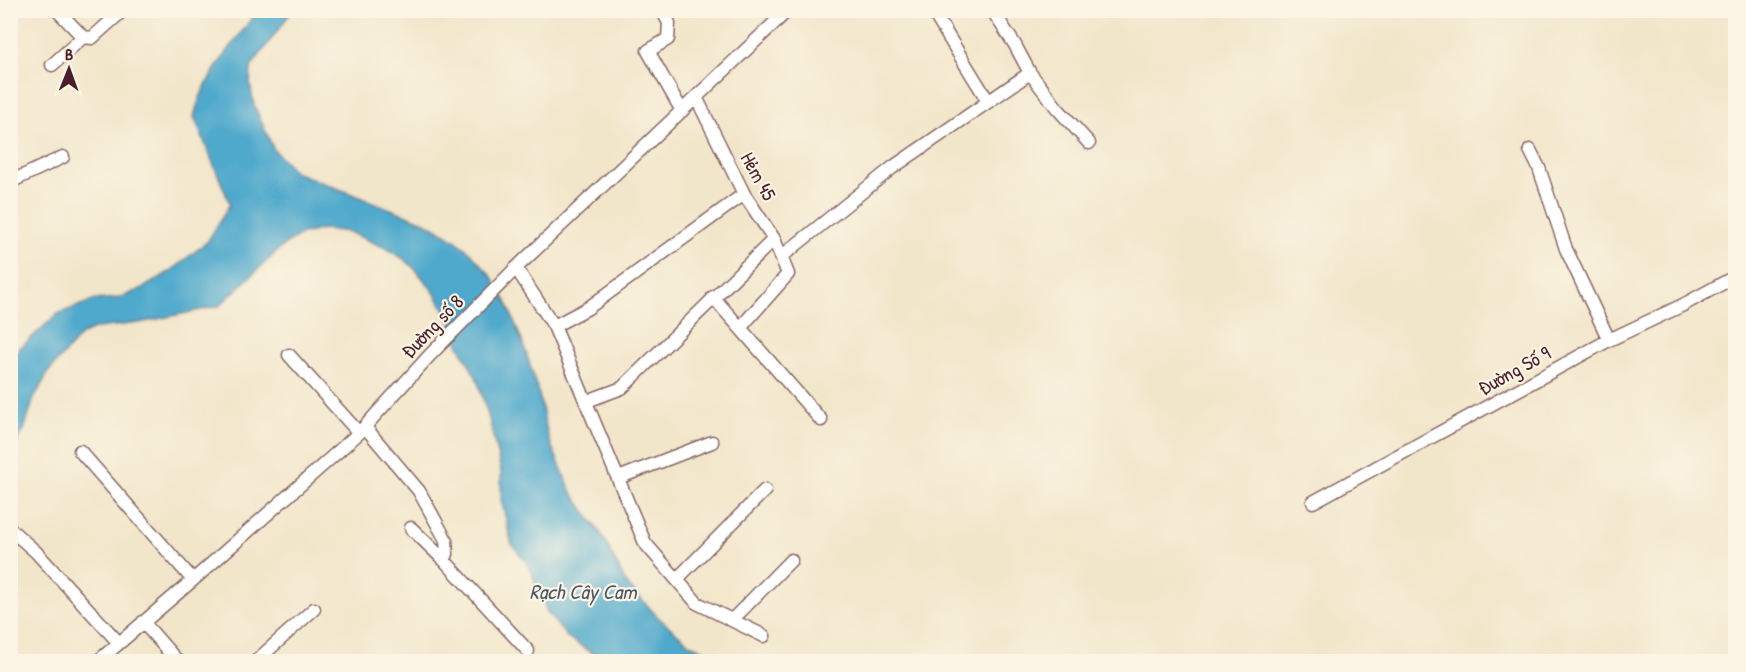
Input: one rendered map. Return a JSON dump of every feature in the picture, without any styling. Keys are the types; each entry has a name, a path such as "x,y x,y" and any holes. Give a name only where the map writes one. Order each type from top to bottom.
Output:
{"street":[{"path":"57,10 83,37 92,38 120,13"},
{"path":"662,10 669,23 669,39 648,51 682,111"},
{"name":"Đường số 8","path":"97,662 362,430 430,355 512,271 788,10"},
{"path":"932,10 988,101"},
{"path":"992,10 1030,73 1057,108 1089,143"},
{"path":"52,65 83,37"},
{"path":"781,257 892,168 1030,73"},
{"name":"Hẻm 45","path":"696,97 744,194 774,239 788,274 741,327"},
{"path":"1530,150 1539,168 1566,249 1609,340"},
{"path":"10,182 63,157"},
{"path":"554,326 588,308 744,194"},
{"path":"587,401 622,388 774,239"},
{"path":"512,271 554,326 645,543 697,603 764,636"},
{"name":"Đường Số 9","path":"1313,502 1609,340 1683,305 1736,276"},
{"path":"713,297 821,420"},
{"path":"289,355 419,491 446,540 444,560"},
{"path":"618,478 712,442"},
{"path":"80,451 193,580"},
{"path":"677,579 765,490"},
{"path":"411,528 444,560 528,651"},
{"path":"10,529 36,552 118,643"},
{"path":"732,620 791,560"},
{"path":"255,662 314,609"},
{"path":"143,622 178,662"}],"water":[{"name":"Rạch Cây Cam","path":"257,11 292,11 251,67 250,84 254,105 274,150 295,172 427,223 454,239 470,252 492,277 507,303 524,346 539,395 549,440 571,491 603,537 626,583 659,618 690,644 730,661 625,661 592,653 567,637 547,612 528,564 512,545 501,499 501,471 490,422 477,379 455,338 449,317 434,292 404,259 388,249 349,232 323,229 302,234 283,246 219,306 139,323 97,328 82,334 49,371 33,401 24,430 11,451 11,356 58,314 94,300 120,298 145,287 171,271 208,241 230,204 194,117 204,88"}]}
